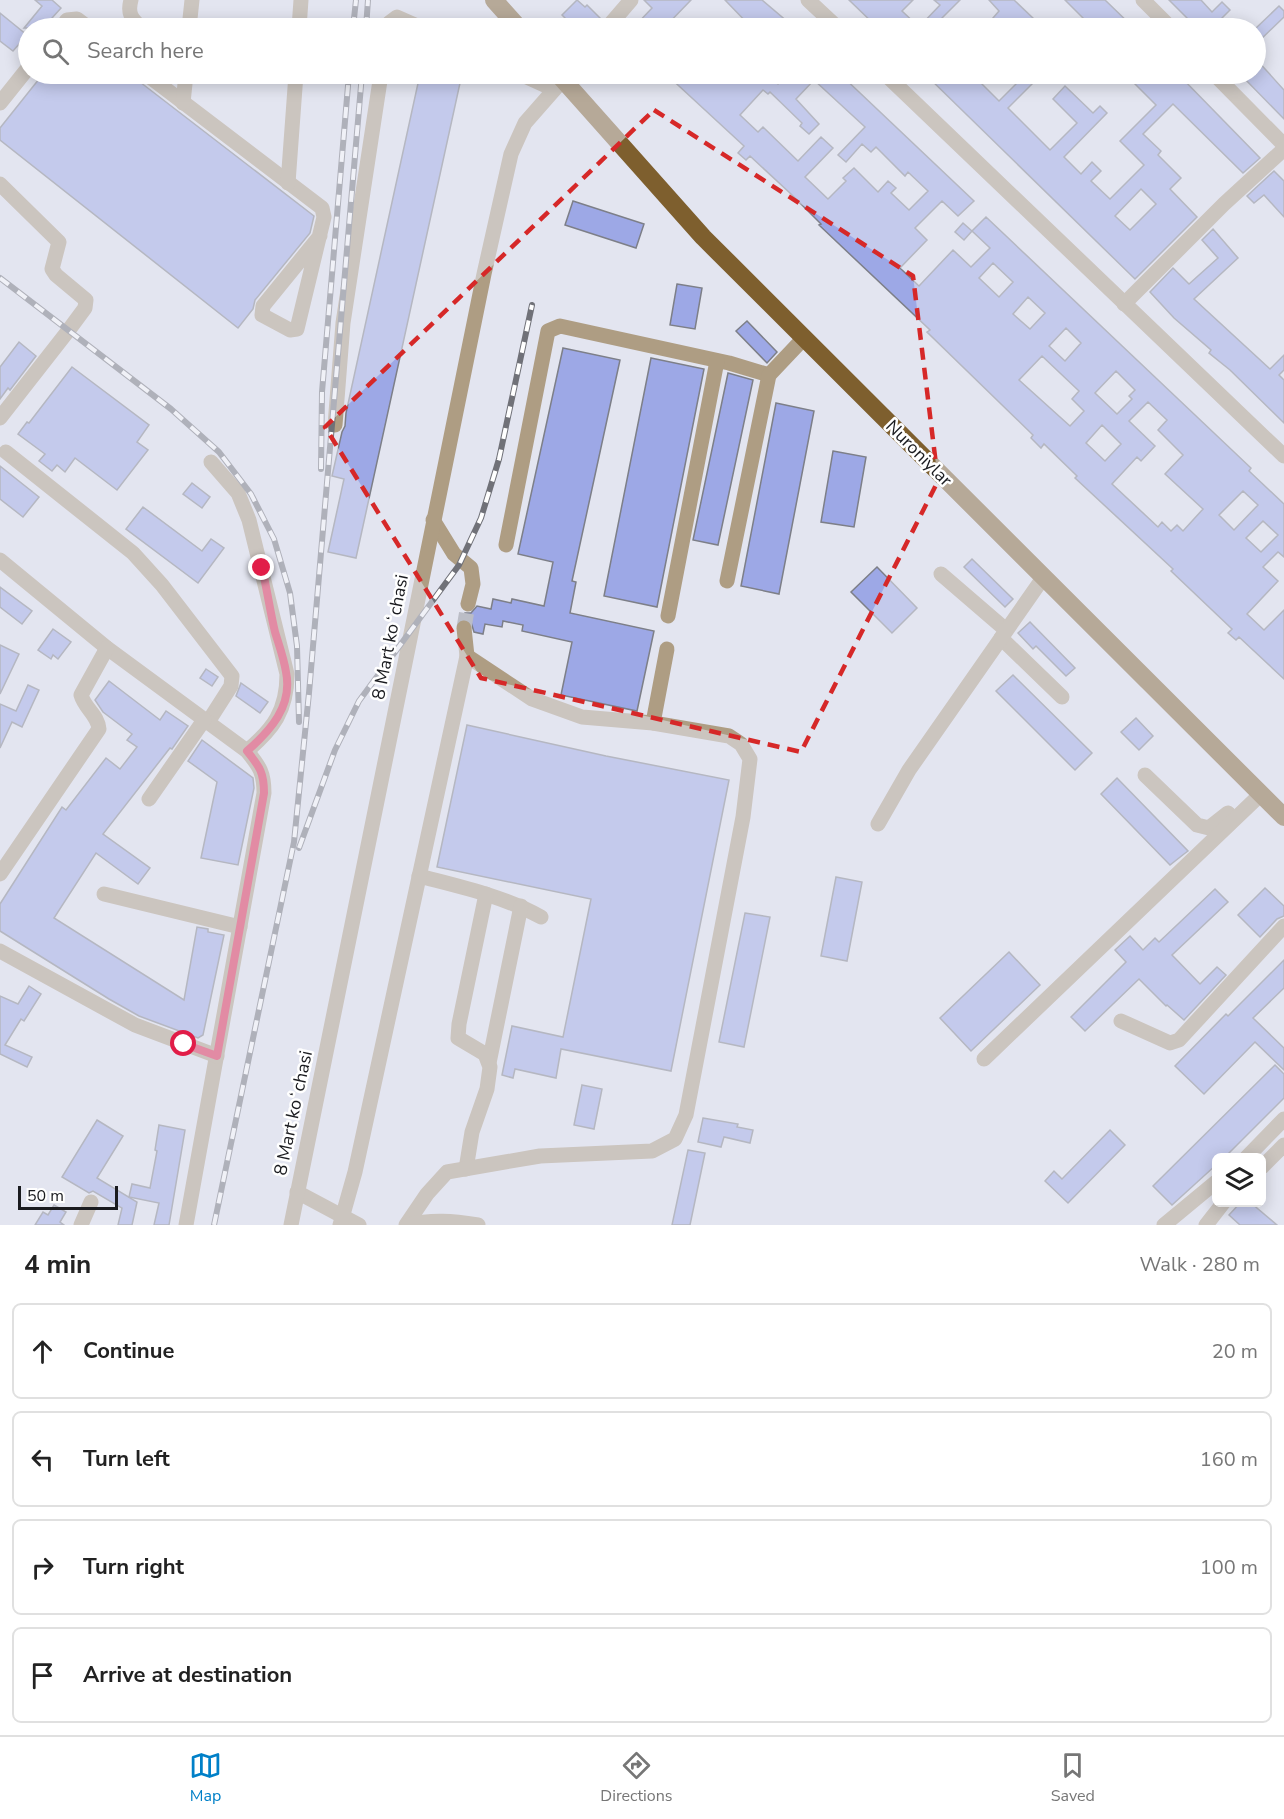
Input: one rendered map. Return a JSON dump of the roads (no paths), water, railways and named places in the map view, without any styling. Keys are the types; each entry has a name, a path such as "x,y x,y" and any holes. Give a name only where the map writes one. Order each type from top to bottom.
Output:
{"main road":[{"path":"494,0 510,18"},
{"name":"Nuroniylar","path":"565,84 703,237 1284,817"}],"street":[{"path":"131,0 129,8 131,18"},
{"path":"190,18 192,0"},
{"path":"300,18 301,0"},
{"path":"616,18 631,0"},
{"path":"808,0 827,18"},
{"path":"1143,0 1161,18"},
{"path":"0,104 18,81"},
{"path":"159,84 322,208 324,217 320,236 297,329 290,330 262,315 263,306 320,236"},
{"path":"183,103 185,84"},
{"path":"288,183 295,84"},
{"path":"335,424 343,323 379,84"},
{"name":"8 Mart koʻchasi","path":"291,1225 433,520 511,154 525,123 556,84"},
{"path":"895,84 1284,456"},
{"path":"1124,304 1284,147 1224,84"},
{"path":"0,184 59,242 52,269 86,300 84,308 68,330 0,418"},
{"path":"506,545 548,330 560,326 769,375"},
{"path":"727,581 769,375 804,338"},
{"path":"668,616 717,361"},
{"path":"6,452 133,553 162,585 232,676 231,686 149,799"},
{"path":"211,462 238,493 249,520 287,674 287,689 275,723 268,733 247,751"},
{"path":"433,520 454,554 471,568 473,584 468,604"},
{"path":"0,560 107,648 247,751 259,765 264,777 264,793 186,1225"},
{"path":"941,574 1004,634 1062,697"},
{"path":"878,824 909,770 1043,578"},
{"path":"341,1220 355,1172 467,656 464,628"},
{"path":"0,874 99,729 98,720 84,705 81,696 107,648"},
{"path":"653,723 667,649"},
{"path":"407,1225 427,1194 447,1172 540,1156 652,1151 675,1139 686,1115 743,817 750,759 741,744 729,736 653,723 582,717 542,703 532,699 467,656"},
{"path":"1145,775 1197,825 1209,828 1256,791"},
{"path":"984,1059 1256,791"},
{"path":"419,876 521,906 541,918"},
{"path":"104,894 240,927"},
{"path":"466,1169 472,1132 487,1089 490,1067 485,1054 458,1038 459,1024 486,894"},
{"path":"489,1063 521,906"},
{"path":"1121,1021 1170,1043 1179,1040 1284,926"},
{"path":"0,951 135,1025 217,1056"},
{"path":"1251,1153 1284,1119"},
{"path":"1266,1163 1284,1145"},
{"path":"1164,1225 1212,1185"},
{"path":"297,1192 341,1220 359,1225"},
{"path":"81,1225 91,1202"},
{"path":"1206,1225 1221,1207"},
{"path":"407,1225 447,1220 478,1225"}],"tunnel":[{"path":"464,628 468,604"}],"railway":[{"path":"354,18 356,0"},
{"path":"367,18 368,0"},
{"path":"321,469 322,392 348,84"},
{"path":"214,1225 294,842 361,84"},
{"path":"0,278 171,409 219,452 251,494 274,539 290,593 297,646 299,722"},
{"path":"299,848 335,750 359,701 459,565 481,518 499,459 532,305"}]}
